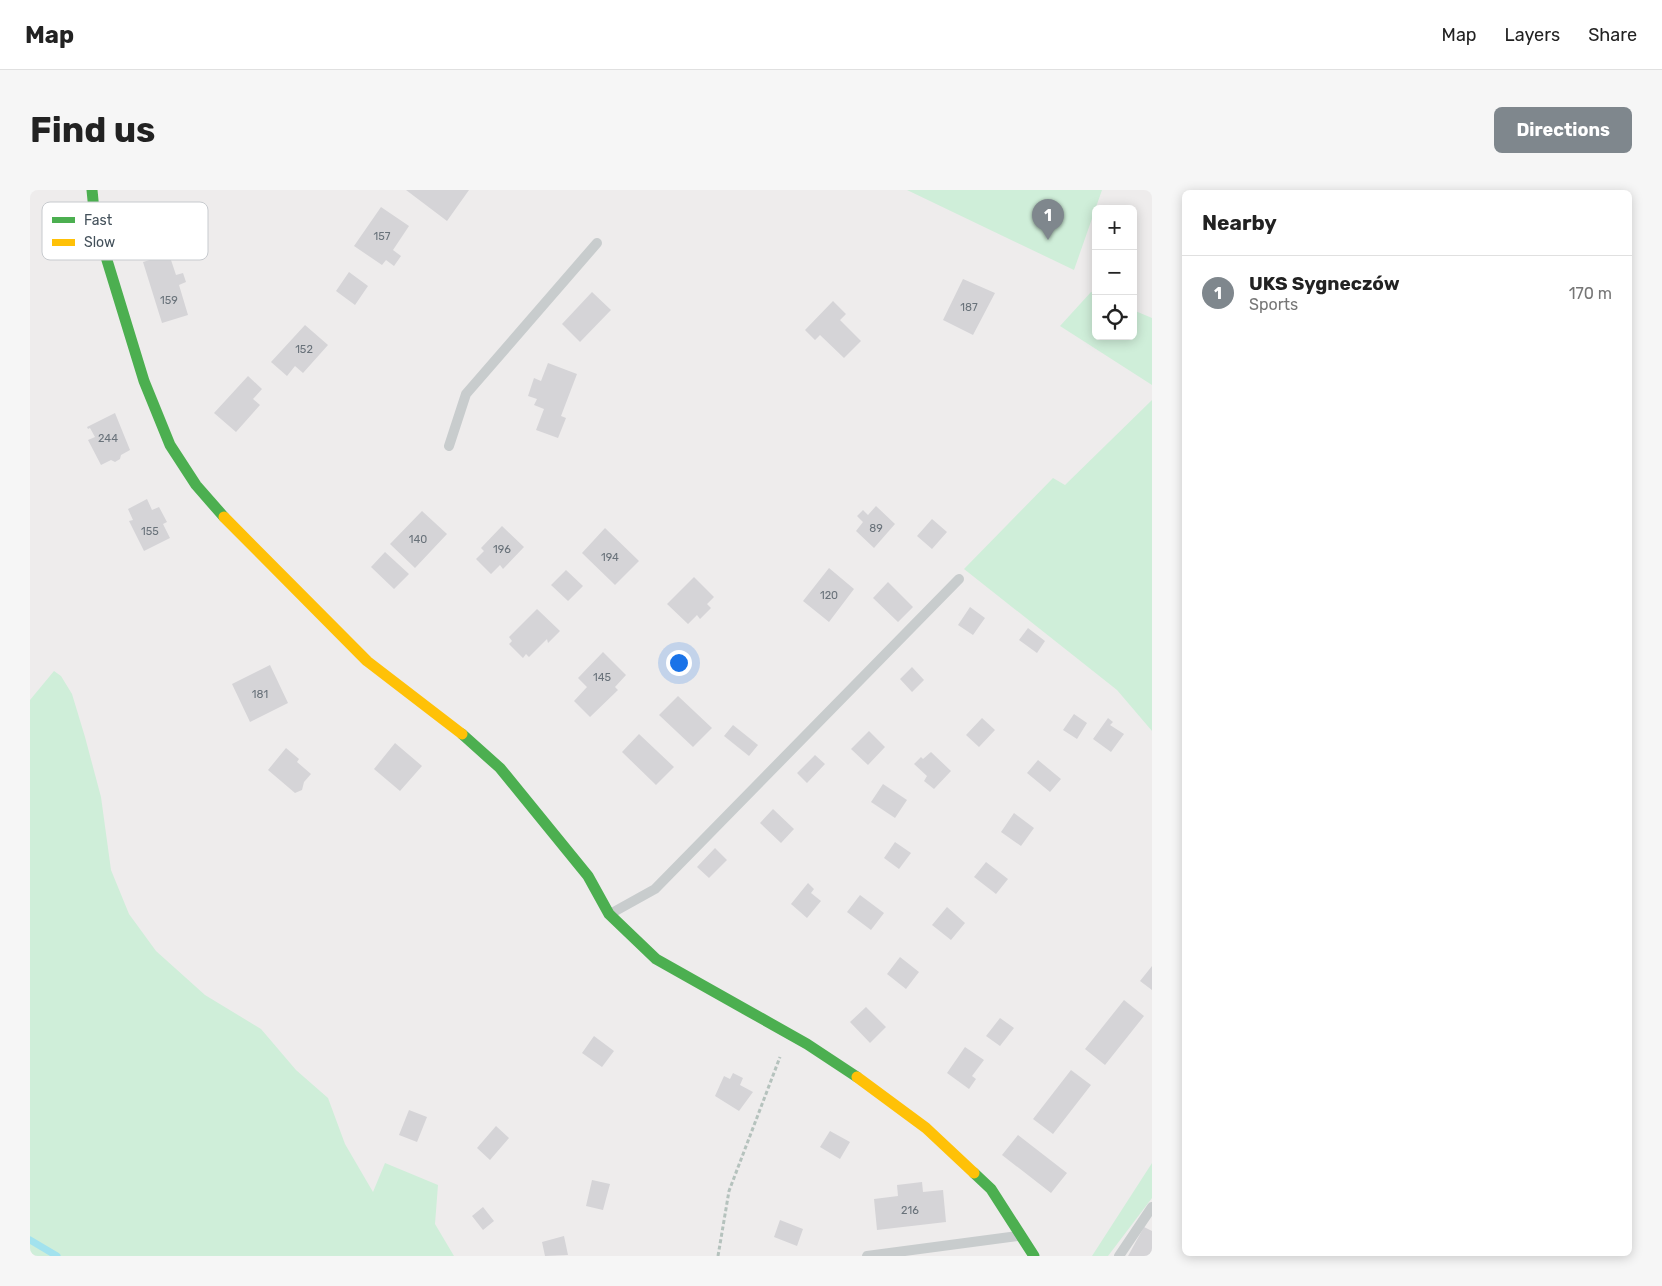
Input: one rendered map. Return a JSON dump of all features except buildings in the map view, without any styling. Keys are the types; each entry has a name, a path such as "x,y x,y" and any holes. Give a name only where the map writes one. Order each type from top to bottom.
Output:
{"street":[{"path":"107,260 144,382 170,445 196,485 234,529 367,661 463,735 500,768 588,876 609,914 656,958 789,1034 866,1083 926,1128 991,1188 1034,1256"}],"lane":[{"path":"449,446 466,394 597,243"},
{"path":"609,914 655,888 959,579"},
{"path":"1119,1256 1152,1207"},
{"path":"867,1256 1021,1236"}],"path":[{"path":"718,1256 729,1191 789,1034"}],"green space":[{"path":"907,190 1102,190 1097,205 1092,205 1092,219 1074,270"},
{"path":"1091,292 1092,340 1137,340 1137,312 1152,318 1152,385 1060,326"},
{"path":"1152,400 1152,731 1117,690 964,569 1053,478 1065,485"},
{"path":"54,671 61,676 72,694 101,797 111,870 129,914 156,951 205,995 261,1029 296,1070 328,1098 345,1144 373,1192 385,1163 438,1185 435,1224 454,1256 30,1256 30,700"},
{"path":"1152,1163 1152,1198 1108,1256 1092,1256"}],"waterway":[{"path":"30,1240 57,1256"}],"traffic: fast":[{"path":"92,190 93,202"},
{"path":"107,260 144,381 170,445 196,485 224,517"},
{"path":"462,734 500,768 588,876 609,914 656,959 807,1044 857,1077"},
{"path":"974,1173 991,1189 1034,1256"}],"traffic: slow":[{"path":"224,517 367,661 462,734"},
{"path":"857,1077 926,1128 974,1173"}],"place":[{"name":"UKS Sygneczów","path":"1048,240"}]}
